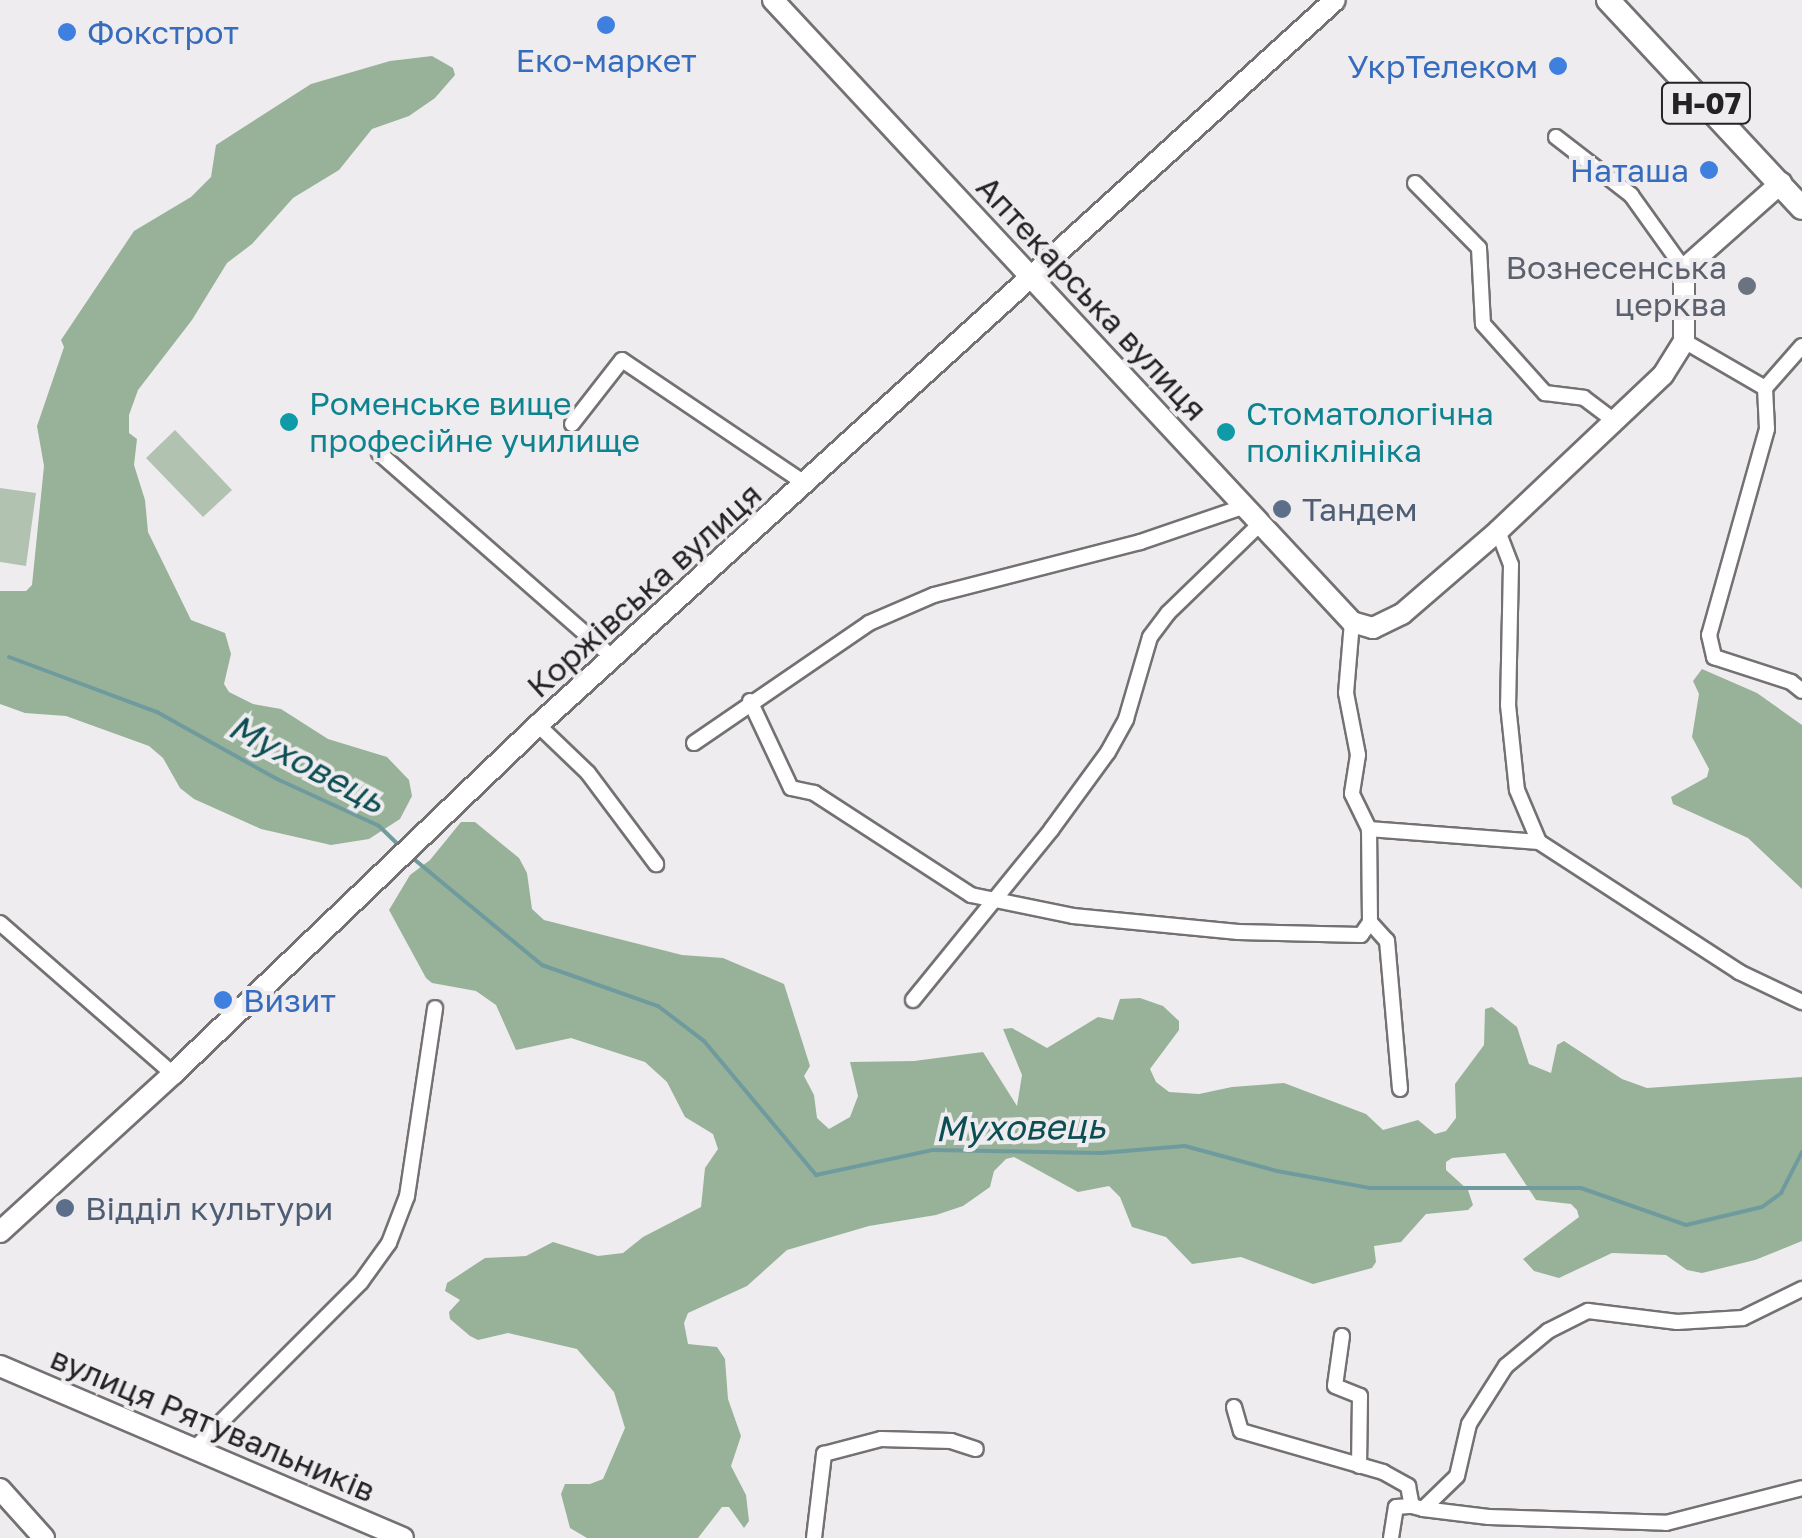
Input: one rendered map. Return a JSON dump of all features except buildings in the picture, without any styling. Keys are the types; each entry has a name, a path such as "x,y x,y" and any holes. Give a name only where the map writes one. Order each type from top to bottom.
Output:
{"main road":[{"name":"Н-07","path":"1608,0 1802,208"}],"street":[{"name":"Аптекарська вулиця","path":"773,0 1260,524 1363,625"},
{"name":"Коржівська вулиця","path":"0,1232 172,1074 538,724 1335,0"},
{"path":"750,701 791,788 814,792 971,894 1073,916 1238,932 1361,936 1370,922 1370,829 1352,794 1358,755 1346,694 1363,625 1402,614 1498,532 1663,376 1684,341 1684,270 1631,195 1556,137"},
{"path":"1415,183 1480,248 1484,324 1546,394 1584,398 1615,421"},
{"path":"1684,270 1781,184"},
{"path":"1684,341 1765,388"},
{"path":"1802,346 1765,388 1767,429 1709,636 1714,657 1791,682 1802,690"},
{"path":"572,424 622,360 806,484"},
{"path":"380,453 613,658"},
{"path":"694,744 750,701 870,623 934,596 1140,542 1245,506"},
{"path":"913,1000 1108,752 1126,719 1150,637 1168,613 1260,524"},
{"path":"1498,532 1511,565 1508,705 1518,790 1539,842"},
{"path":"538,724 588,772 656,864"},
{"path":"1370,829 1539,842 1739,972 1802,1002"},
{"path":"1370,922 1387,941 1400,1088"},
{"path":"0,923 172,1074"},
{"path":"196,1447 361,1282 389,1242 406,1196 436,1008"},
{"path":"1418,1508 1457,1476 1469,1424 1506,1366 1548,1331 1588,1311 1677,1322 1742,1318 1802,1289"},
{"path":"1342,1336 1334,1386 1360,1396 1358,1466"},
{"name":"вулиця Рятувальників","path":"0,1366 402,1538"},
{"path":"1234,1407 1241,1430 1358,1466 1408,1486 1418,1508"},
{"path":"814,1538 824,1454 880,1439 951,1441 976,1449"},
{"path":"1391,1538 1396,1507 1489,1518 1666,1524 1802,1488"},
{"path":"0,1489 44,1538"}],"green space":[{"path":"432,56 453,68 455,75 435,98 409,116 372,129 339,170 293,198 252,244 227,263 192,320 138,390 129,415 129,433 137,439 134,465 145,500 148,532 191,620 225,633 231,654 224,684 229,692 253,704 281,709 328,739 387,757 409,780 412,796 400,819 369,839 331,845 261,829 194,799 180,788 163,758 149,746 66,716 25,713 0,704 0,591 26,591 32,585 44,466 37,426 64,347 61,340 134,231 191,197 211,177 216,145 311,84 390,61"},
{"path":"175,430 232,490 203,517 146,458"},
{"path":"0,488 36,493 26,566 0,562"},
{"path":"1702,669 1757,693 1802,725 1802,889 1748,838 1673,804 1671,797 1707,777 1709,769 1692,737 1699,694 1693,681"},
{"path":"461,822 475,822 519,858 527,873 532,909 544,920 682,955 723,958 784,984 810,1066 804,1076 814,1095 817,1118 829,1129 850,1117 858,1096 850,1062 914,1061 983,1052 1017,1106 1022,1075 1003,1029 1012,1028 1047,1048 1098,1017 1113,1020 1120,999 1140,998 1163,1006 1179,1021 1179,1030 1150,1069 1156,1082 1169,1092 1199,1094 1284,1083 1366,1114 1383,1130 1418,1120 1435,1134 1446,1131 1456,1118 1455,1084 1484,1045 1485,1009 1492,1007 1517,1027 1529,1064 1551,1073 1557,1045 1564,1041 1622,1079 1647,1088 1802,1077 1802,1241 1755,1260 1702,1273 1687,1270 1666,1255 1612,1253 1559,1278 1534,1271 1523,1259 1579,1217 1571,1204 1536,1200 1505,1153 1452,1158 1446,1162 1446,1170 1468,1190 1473,1205 1468,1210 1426,1214 1401,1242 1374,1246 1376,1262 1372,1268 1313,1284 1241,1257 1192,1264 1166,1237 1132,1227 1120,1197 1109,1186 1078,1192 1014,1157 994,1171 990,1187 963,1206 936,1215 869,1226 787,1250 747,1286 688,1313 684,1323 688,1344 717,1347 725,1359 728,1399 741,1436 731,1466 746,1495 749,1521 744,1528 729,1507 722,1507 698,1538 587,1538 570,1528 561,1494 565,1484 590,1484 603,1479 625,1428 614,1392 577,1349 508,1333 478,1340 470,1336 450,1319 449,1312 460,1300 445,1291 447,1283 485,1258 526,1256 553,1242 598,1256 623,1253 643,1237 701,1207 705,1168 718,1149 713,1134 685,1117 667,1082 645,1062 571,1038 516,1050 496,1005 476,991 432,983 426,978 389,910 410,875 430,860"}],"waterway":[{"name":"Муховець","path":"9,657 157,712 277,779 379,826 399,845"},
{"name":"Муховець","path":"409,855 542,965 658,1006 704,1041 816,1175 933,1150 1101,1153 1185,1146 1277,1171 1370,1188 1581,1188 1686,1225 1762,1207 1781,1193 1802,1152"}],"place":[{"name":"Еко-маркет","path":"606,25"},
{"name":"Фокстрот","path":"67,32"},
{"name":"УкрТелеком","path":"1558,66"},
{"name":"Наташа","path":"1709,170"},
{"name":"Вознесенська церква","path":"1747,286"},
{"name":"Роменське вище професійне училище","path":"289,422"},
{"name":"Стоматологічна поліклініка","path":"1226,432"},
{"name":"Тандем","path":"1282,509"},
{"name":"Визит","path":"223,1000"},
{"name":"Відділ культури","path":"65,1208"}]}
